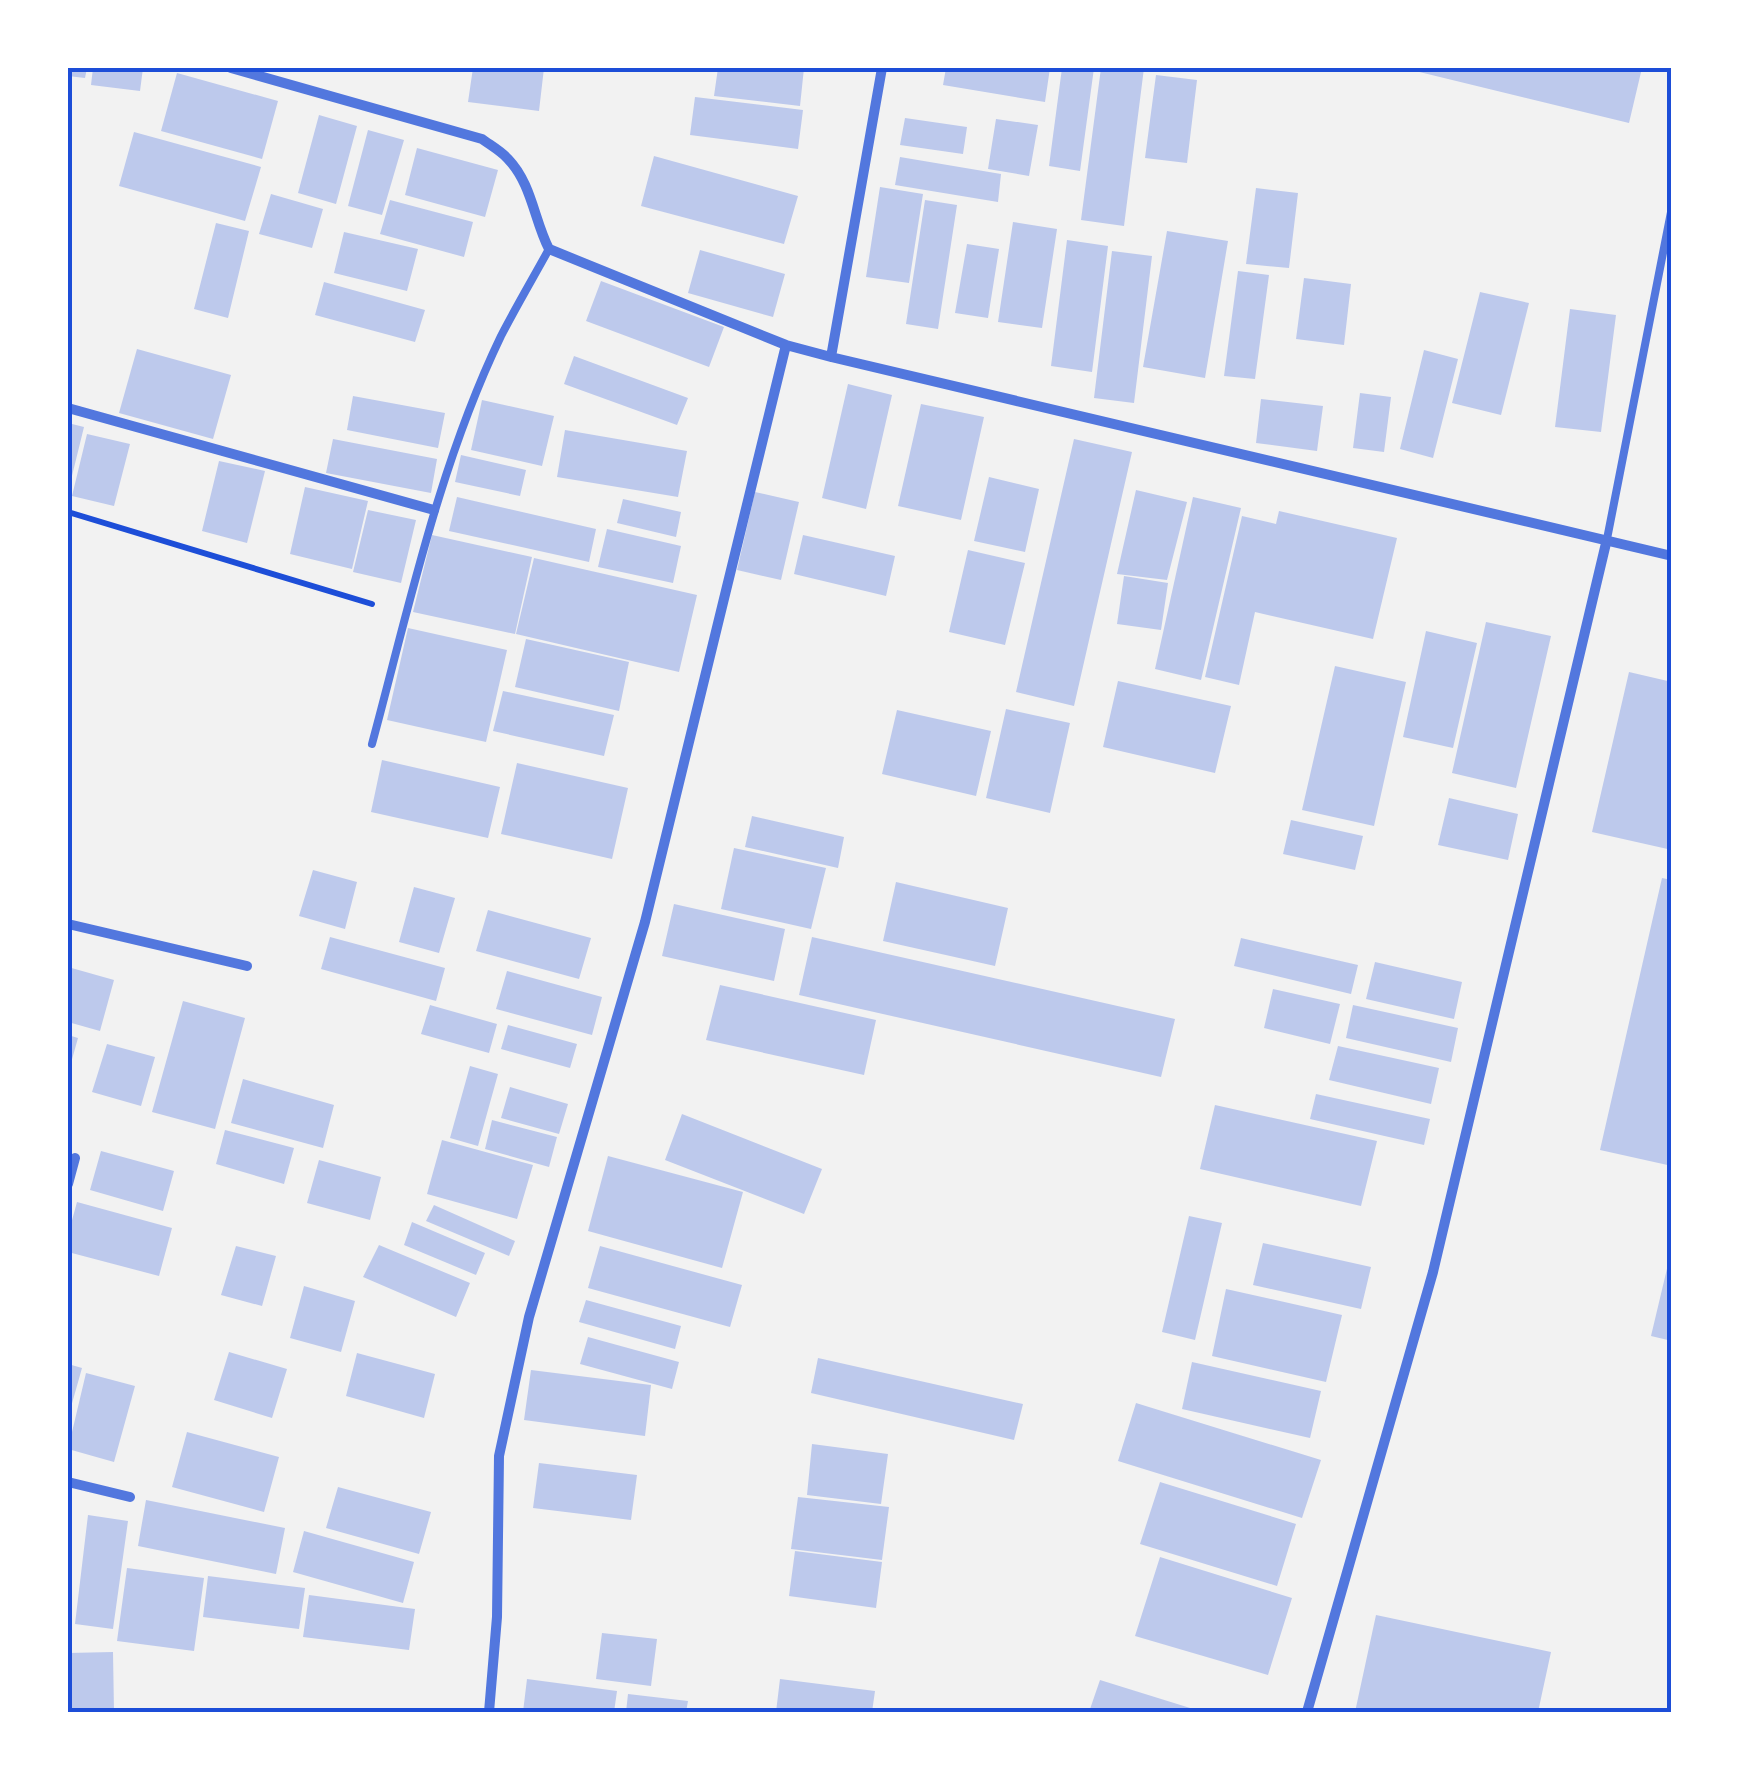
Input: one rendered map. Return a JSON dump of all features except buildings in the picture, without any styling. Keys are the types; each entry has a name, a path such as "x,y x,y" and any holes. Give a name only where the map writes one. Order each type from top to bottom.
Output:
{"street":[{"path":"231,68 482,139 509,159 521,178 549,249 786,345 1672,556"},
{"path":"831,357 882,68"},
{"path":"489,1712 497,1617 499,1456 529,1317 645,922 786,345"},
{"path":"68,408 434,510"},
{"path":"1307,1712 1434,1272 1607,539"},
{"path":"68,924 248,966"},
{"path":"68,1184 75,1158"},
{"path":"68,1482 130,1496"}],"lane":[{"path":"1607,539 1672,207"},
{"path":"372,744 434,510 501,337 549,249"}],"path":[{"path":"68,512 372,604"}]}
